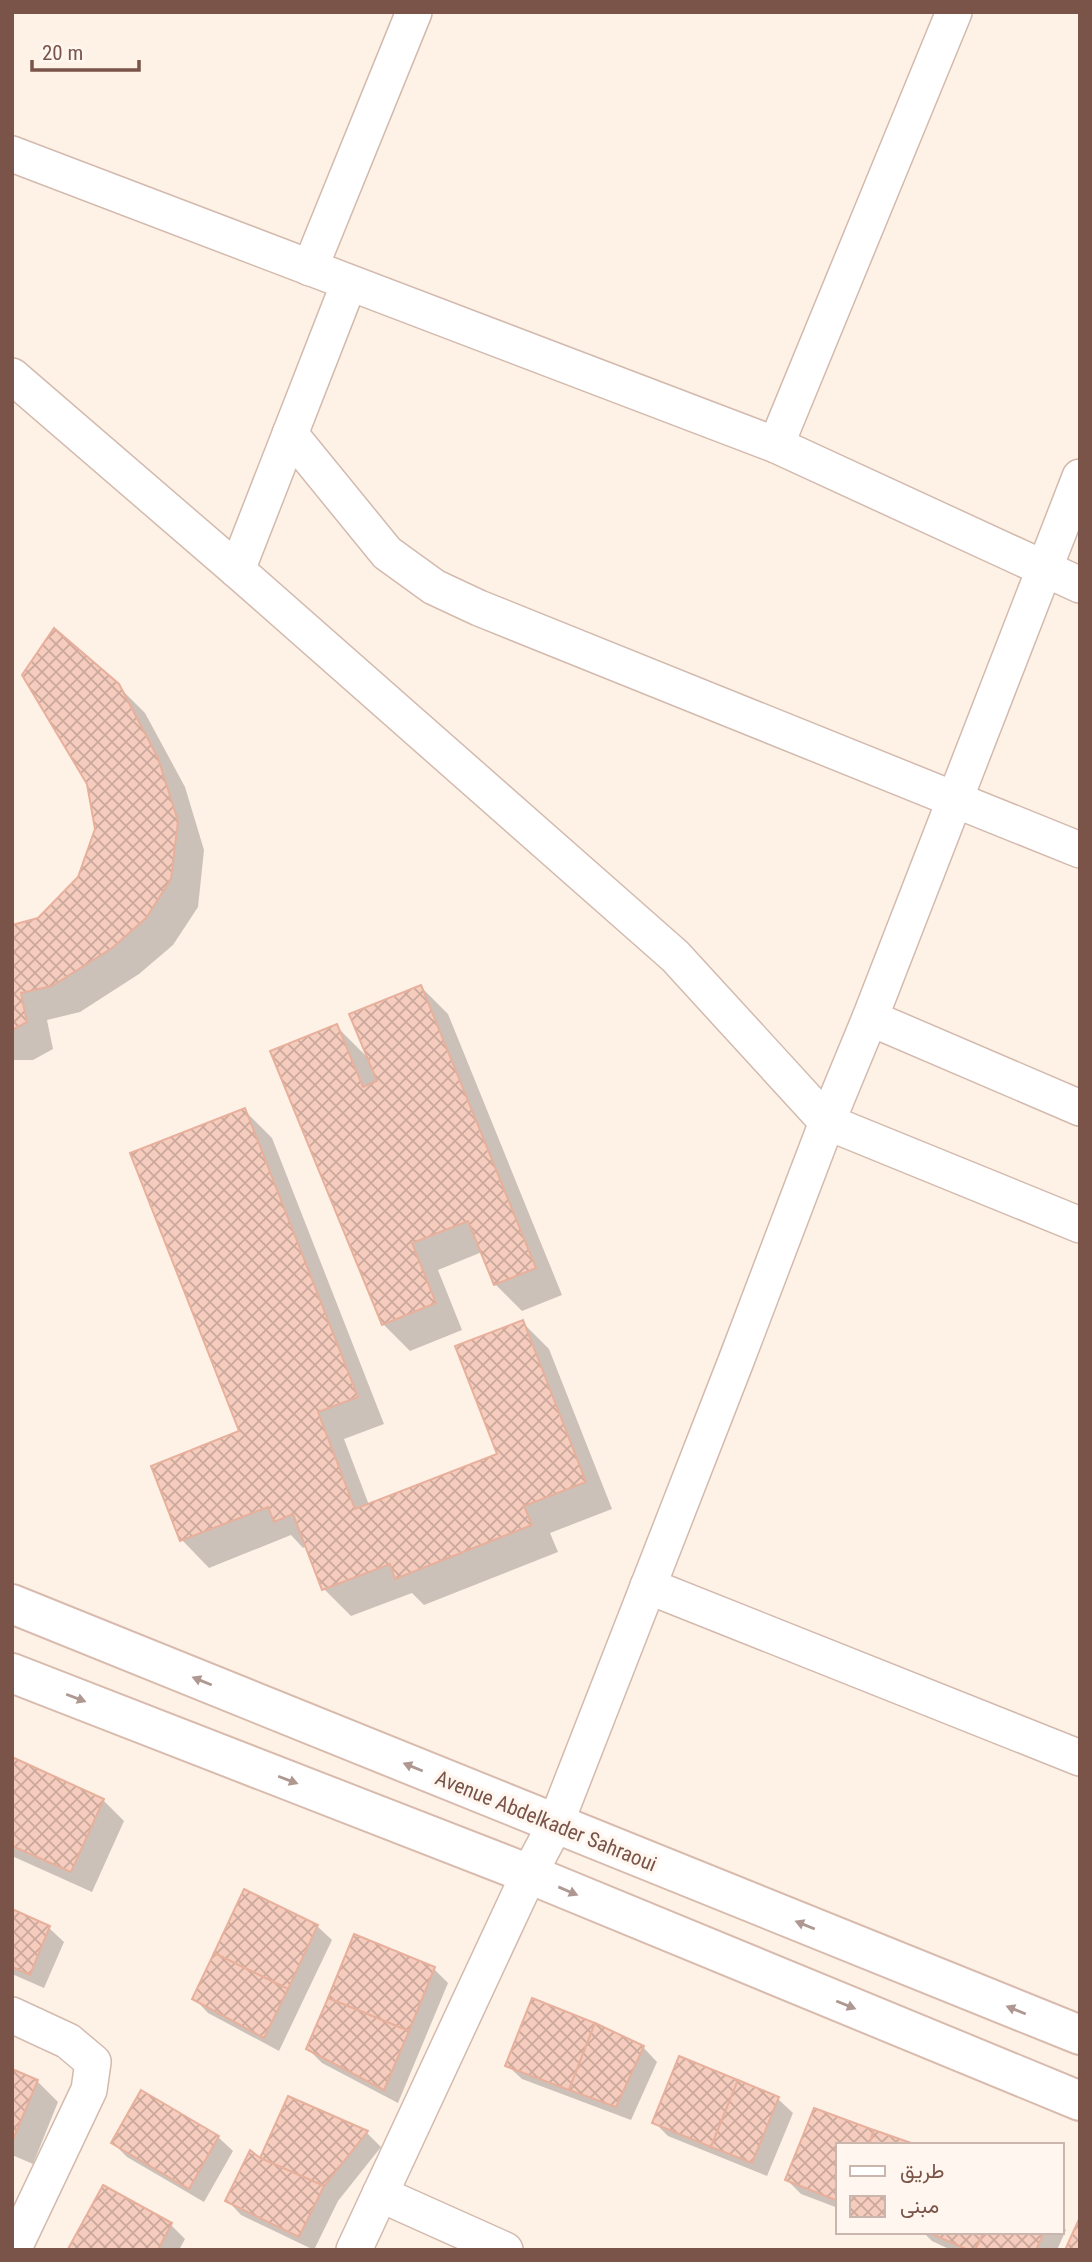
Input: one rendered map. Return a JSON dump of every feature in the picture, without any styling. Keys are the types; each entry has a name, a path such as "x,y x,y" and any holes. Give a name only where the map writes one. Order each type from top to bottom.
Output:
{"main road":[{"name":"Avenue Abdelkader Sahraoui","path":"12,1604 555,1825 1077,2026"},
{"path":"12,1673 529,1874 1080,2101"}],"street":[{"path":"310,268 414,12"},
{"path":"776,445 954,12"},
{"path":"12,155 776,445 1044,570 1080,584"},
{"path":"237,570 349,283"},
{"path":"12,376 237,570 675,956 827,1122 1080,1224"},
{"path":"290,435 387,554 434,587 479,608 1080,850"},
{"path":"354,2250 529,1874 555,1825 1080,477"},
{"path":"870,1018 1080,1108"},
{"path":"649,1586 1080,1758"},
{"path":"12,2015 68,2041 93,2062 89,2090 13,2250"},
{"path":"380,2194 505,2250"}],"building":[{"path":"54,628 119,684 158,758 178,821 171,879 146,918 112,948 52,986 21,993 27,1022 12,1030 12,925 38,918 78,877 95,829 87,784 22,675"},
{"path":"421,985 536,1268 494,1285 468,1221 412,1243 436,1303 382,1325 270,1051 337,1024 363,1087 377,1081 349,1014"},
{"path":"245,1108 358,1397 318,1412 355,1509 497,1454 455,1346 523,1320 586,1482 524,1506 532,1525 395,1579 390,1564 322,1590 293,1514 274,1522 268,1507 180,1541 151,1466 239,1431 130,1153"},
{"path":"12,1757 104,1799 71,1872 12,1846"},
{"path":"244,1889 318,1925 288,1989 214,1953"},
{"path":"12,1909 50,1926 30,1975 12,1967"},
{"path":"354,1934 435,1967 409,2031 328,1998"},
{"path":"214,1953 288,1989 264,2038 192,1999"},
{"path":"328,1998 409,2031 384,2090 306,2049"},
{"path":"532,1998 595,2023 569,2090 505,2066"},
{"path":"595,2023 644,2046 616,2107 569,2090"},
{"path":"679,2056 738,2080 711,2147 652,2123"},
{"path":"12,2069 38,2080 12,2142"},
{"path":"738,2080 779,2097 752,2163 711,2147"},
{"path":"141,2090 219,2136 189,2189 111,2143"},
{"path":"288,2096 368,2131 324,2186 260,2158"},
{"path":"814,2108 874,2130 870,2143 836,2143 836,2200 785,2180"},
{"path":"874,2130 911,2143 870,2143"},
{"path":"250,2150 260,2158 324,2186 299,2237 225,2201"},
{"path":"103,2185 172,2223 158,2250 68,2249"},
{"path":"1080,2217 1080,2250 1065,2250"},
{"path":"932,2234 983,2234 975,2250 968,2250"},
{"path":"983,2234 1043,2234 1036,2250 975,2250"}]}
